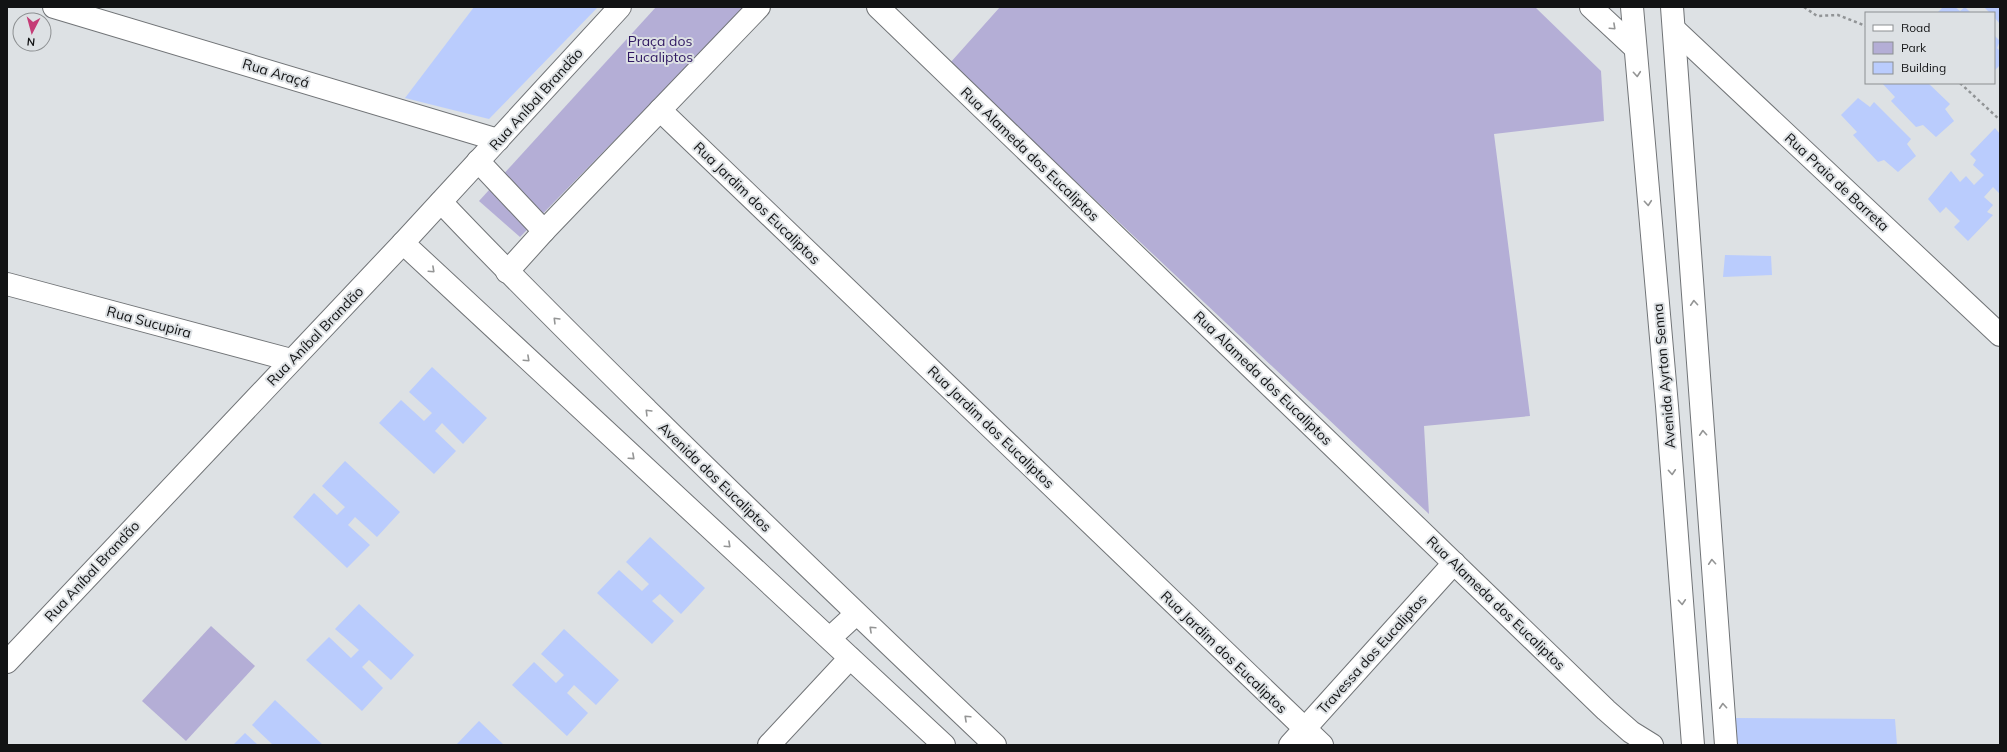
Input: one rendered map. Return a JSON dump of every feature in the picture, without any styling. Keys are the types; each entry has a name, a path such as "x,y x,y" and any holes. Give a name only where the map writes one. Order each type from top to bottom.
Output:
{"street":[{"name":"Rua Araçá","path":"54,7 498,140"},
{"name":"Rua Aníbal Brandão","path":"7,662 442,202 620,7"},
{"path":"507,272 544,231 759,7"},
{"name":"Rua Alameda dos Eucaliptos","path":"878,7 1606,710 1631,732 1652,745"},
{"path":"1591,7 1634,47"},
{"name":"Avenida Ayrton Senna","path":"1632,7 1634,47 1667,406 1693,745"},
{"path":"1672,7 1726,745"},
{"name":"Rua Praia de Barreta","path":"1674,29 2000,335"},
{"name":"Rua Jardim dos Eucaliptos","path":"660,110 1322,745"},
{"path":"478,162 544,231"},
{"name":"Avenida dos Eucaliptos","path":"442,202 507,272 856,614 995,745"},
{"path":"403,243 944,745"},
{"name":"Rua Sucupira","path":"7,284 291,360"},
{"name":"Travessa dos Eucaliptos","path":"1290,745 1454,563"},
{"path":"830,638 856,614"},
{"path":"769,745 850,658"}],"path":[{"path":"1804,7 1817,16 1838,15 1865,26"},
{"path":"1961,84 2000,120"}],"green space":[{"name":"Praça dos Eucaliptos","path":"656,7 745,7 520,237 479,201"},
{"path":"1000,7 1535,7 1601,71 1604,121 1494,134 1530,416 1424,426 1429,514 950,63"},
{"path":"211,626 255,666 186,741 142,701"}],"building":[{"path":"474,7 598,7 489,119 405,98"},
{"path":"1943,7 1955,7 1960,11 1965,7 1970,12 1938,12"},
{"path":"1984,7 2000,7 2000,24 1995,18 1995,12 1989,12"},
{"path":"1995,36 2000,41 1997,48 2000,51 2000,65 1995,70"},
{"path":"1883,84 1929,84 1950,104 1945,109 1954,121 1936,137 1923,125 1916,127 1891,101 1895,97"},
{"path":"1858,98 1870,107 1874,102 1911,139 1907,144 1916,156 1898,172 1884,160 1878,162 1853,135 1857,132 1841,115"},
{"path":"1995,128 2000,134 2000,194 1993,187 1984,197 1993,205 1987,212 1993,215 1968,241 1954,227 1960,221 1946,207 1940,213 1928,199 1951,171 1960,182 1966,176 1974,185 1984,175 1973,165 1976,160 1970,154"},
{"path":"1725,255 1771,256 1772,275 1723,277"},
{"path":"432,367 487,418 463,444 442,423 435,431 456,451 434,474 379,423 401,400 424,421 432,413 409,392"},
{"path":"345,461 400,512 377,537 355,517 348,525 370,545 347,568 293,517 314,493 337,515 345,507 322,486"},
{"path":"650,537 705,588 681,614 660,594 652,601 674,621 652,644 597,593 619,570 642,591 649,584 626,562"},
{"path":"359,604 414,655 391,680 369,660 362,667 383,688 362,711 306,660 329,637 351,658 359,650 335,629"},
{"path":"564,629 619,680 596,705 574,685 567,693 588,713 567,736 512,685 534,662 556,683 564,675 541,654"},
{"path":"275,700 323,745 273,745 252,725"},
{"path":"1734,718 1895,719 1897,745 1736,745"},
{"path":"479,721 504,745 456,745"},
{"path":"245,733 258,745 233,745"}]}
